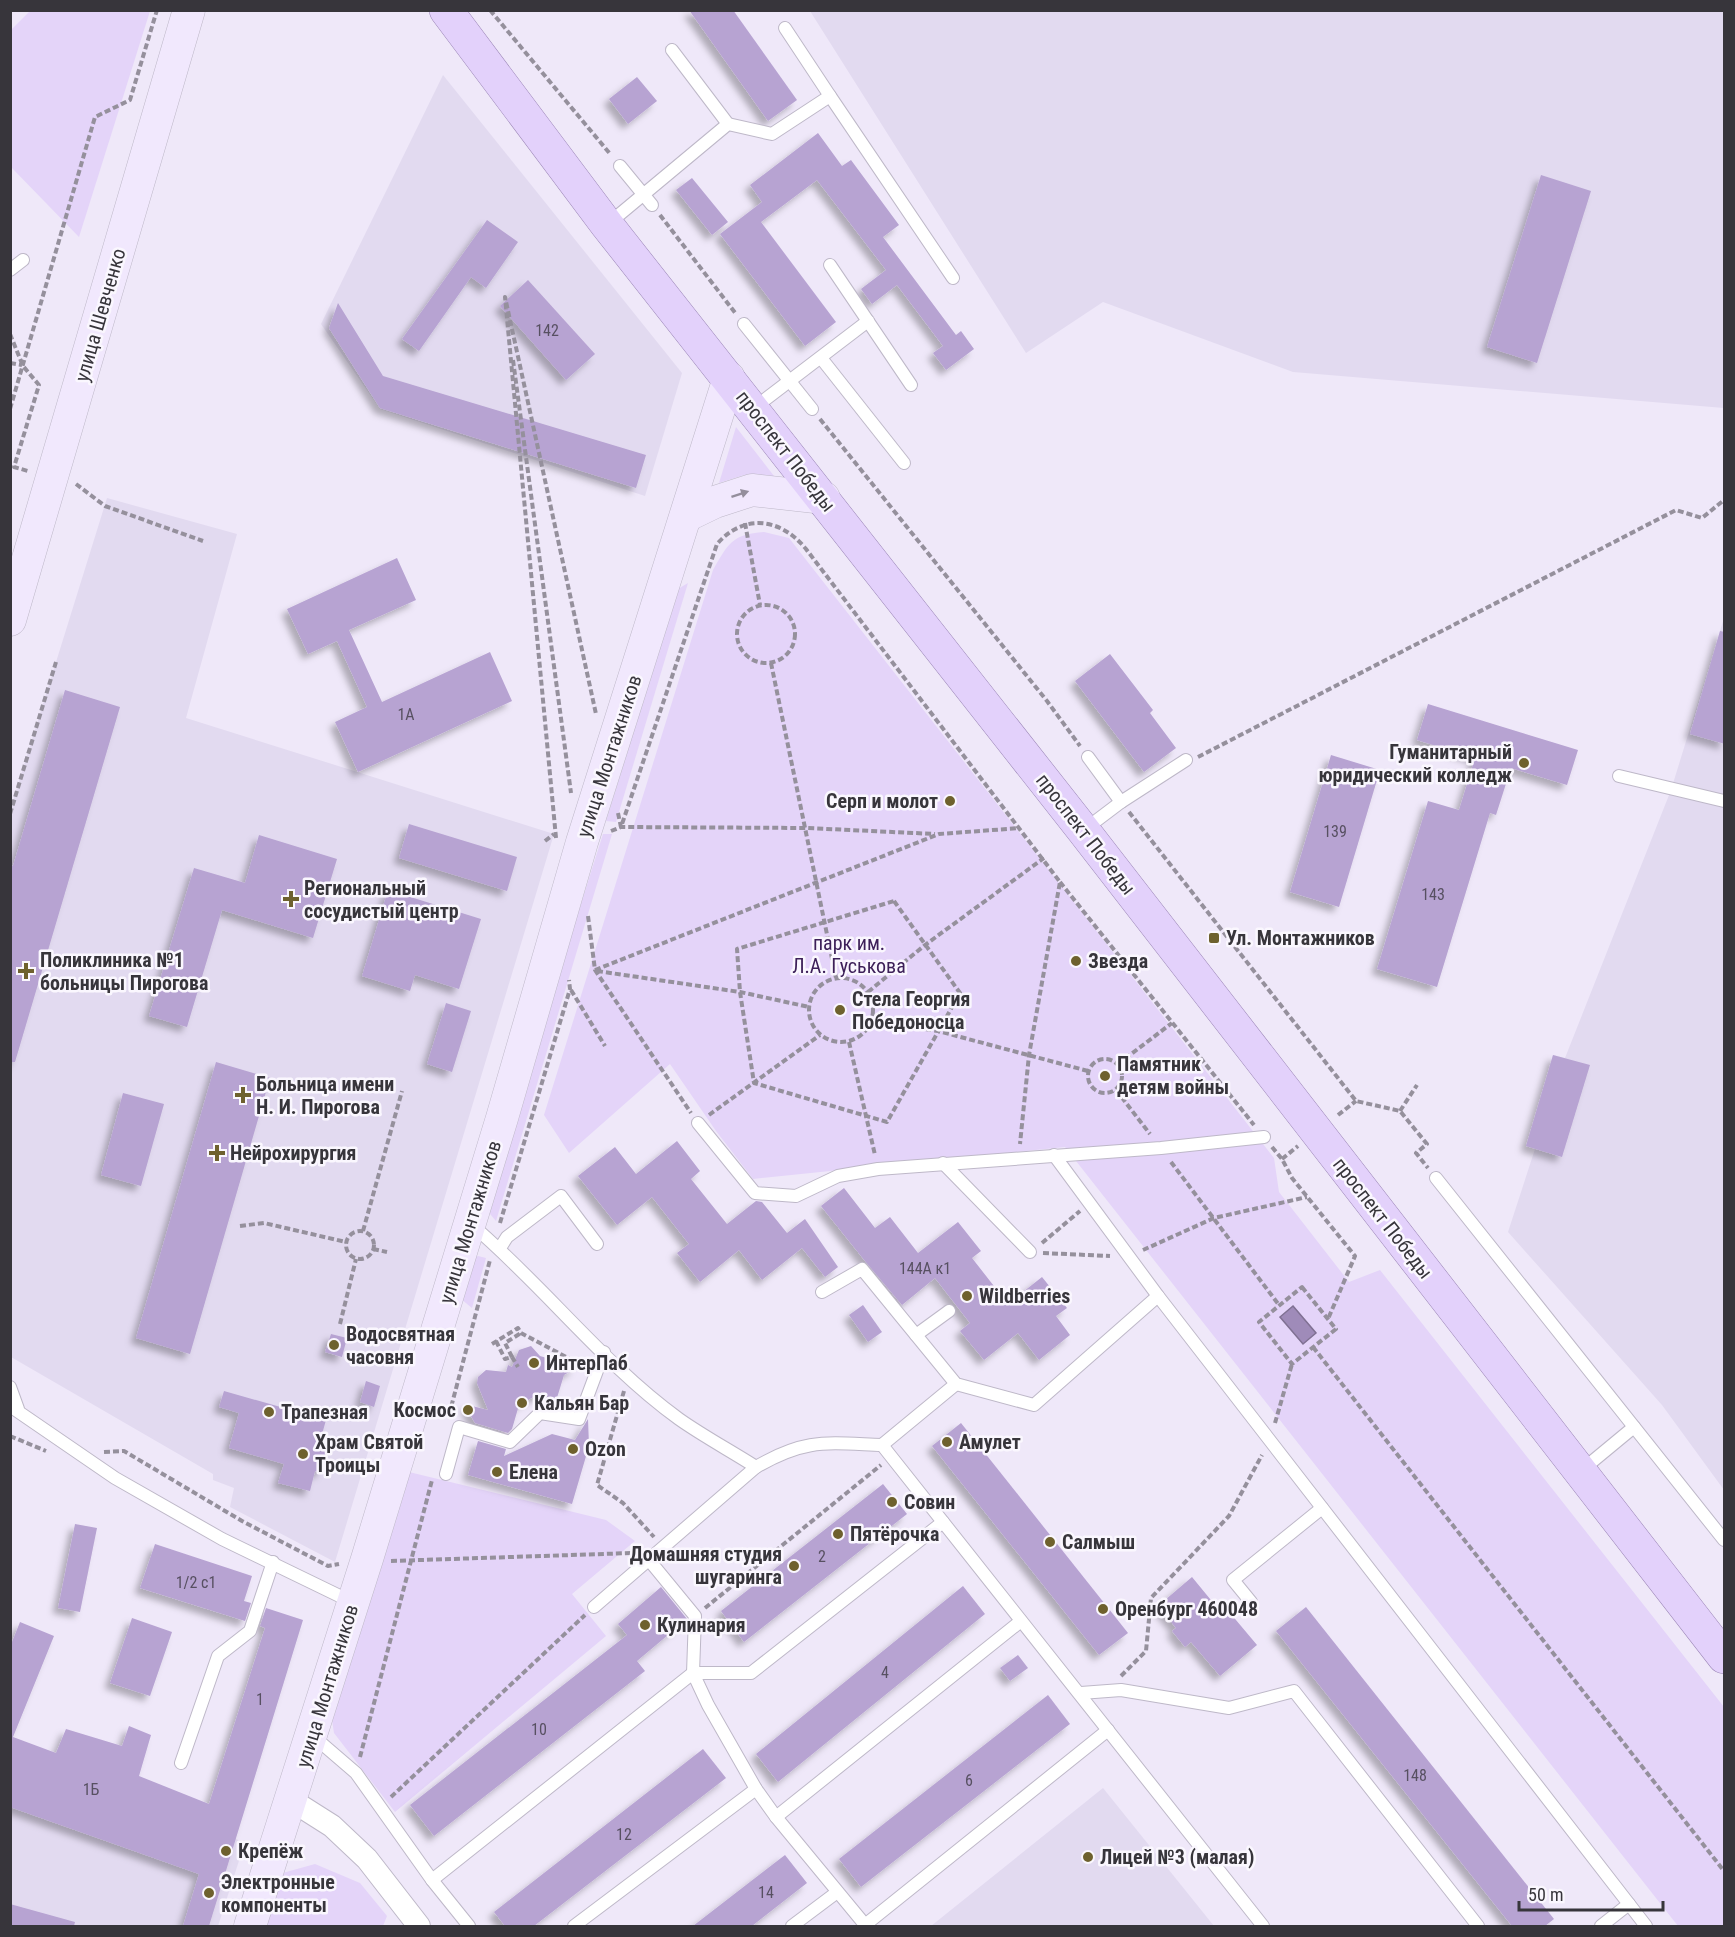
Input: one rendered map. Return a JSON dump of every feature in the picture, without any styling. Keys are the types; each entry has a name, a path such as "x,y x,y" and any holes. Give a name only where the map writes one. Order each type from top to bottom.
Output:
{"main road":[{"name":"улица Шевченко","path":"10,620 189,10"},
{"name":"проспект Победы","path":"450,14 607,225 824,498 1725,1657"},
{"name":"улица Монтажников","path":"250,1926 312,1735 470,1223 569,844 686,516 729,378"},
{"path":"686,516 715,502 752,490 824,498"}],"street":[{"path":"291,1800 332,1826 367,1858 419,1926"}],"lane":[{"path":"785,28 953,278"},
{"path":"672,50 728,124 772,134 830,96"},
{"path":"607,225 728,124"},
{"path":"620,166 652,205"},
{"path":"10,270 23,260"},
{"path":"830,265 911,385"},
{"path":"753,409 868,321"},
{"path":"744,324 812,409"},
{"path":"820,358 904,463"},
{"path":"1088,757 1121,802"},
{"path":"1083,830 1186,760"},
{"path":"1619,776 1725,801"},
{"path":"698,1123 755,1193 796,1196 838,1176 878,1169 1161,1148 1264,1137"},
{"path":"1054,1155 1158,1296 1646,1926"},
{"path":"943,1164 1030,1252"},
{"path":"1436,1178 1725,1540"},
{"path":"497,1246 561,1196 597,1244"},
{"path":"470,1223 497,1246 628,1376 678,1418 756,1467"},
{"path":"822,1292 862,1269 956,1384 1034,1405 1158,1296"},
{"path":"916,1335 949,1311"},
{"path":"440,1473 459,1427 510,1442 540,1413 579,1419 604,1352"},
{"path":"594,1607 756,1467 783,1451 817,1442 882,1445 956,1384"},
{"path":"10,1387 14,1407 75,1453 222,1539 353,1602"},
{"path":"1579,1472 1634,1427"},
{"path":"882,1445 1263,1926"},
{"path":"1251,1602 1233,1580 1322,1508"},
{"path":"432,1880 693,1673 751,1673 943,1522"},
{"path":"649,1560 695,1616 693,1673 708,1705 756,1789 836,1893 865,1926 1108,1730"},
{"path":"181,1763 218,1656 250,1631 273,1562"},
{"path":"777,1817 1021,1621"},
{"path":"1081,1694 1121,1690 1229,1708 1294,1691 1478,1926"},
{"path":"312,1735 356,1773 432,1880 469,1926"},
{"path":"574,1926 756,1789"},
{"path":"792,1926 836,1893"},
{"path":"1601,1926 1629,1904"}],"path":[{"path":"10,409 95,117 130,100 157,10"},
{"path":"490,10 620,166"},
{"path":"652,205 744,324"},
{"path":"505,297 598,723"},
{"path":"505,297 573,805"},
{"path":"505,297 569,844"},
{"path":"10,363 23,366"},
{"path":"812,409 1047,701 1088,757"},
{"path":"1186,760 1197,757 1676,510 1702,518 1725,500"},
{"path":"621,827 717,544 728,532 745,523 766,524 784,529 796,537 1044,858 1060,882 1282,1159 1292,1178 1355,1256 1328,1319"},
{"path":"745,523 760,605"},
{"path":"769,604 786,612 795,628 795,637 788,654 771,663 752,659 744,653 737,634 743,616 760,605 769,604"},
{"path":"10,814 56,662"},
{"path":"771,663 807,828 836,978"},
{"path":"1121,802 1356,1101 1400,1111 1426,1144 1416,1153"},
{"path":"616,804 621,827"},
{"path":"569,844 621,827 807,828 939,834 1020,828"},
{"path":"545,841 554,834 569,844"},
{"path":"595,970 818,884 939,834"},
{"path":"868,992 925,945 1044,858"},
{"path":"1019,1157 1029,1055 1060,882"},
{"path":"894,901 960,993 887,1122 754,1083 740,992 737,949 825,920 894,901"},
{"path":"587,911 595,970 698,1123 820,1035"},
{"path":"595,970 740,992 809,1007"},
{"path":"447,1424 570,989 569,977"},
{"path":"836,978 854,981 868,992 873,1006 872,1021 863,1034 849,1042 834,1042 820,1035 811,1022 809,1007 815,992 821,985 836,978"},
{"path":"570,989 605,1046"},
{"path":"872,1021 938,1031 1088,1071"},
{"path":"1118,1064 1172,1023"},
{"path":"849,1042 878,1169"},
{"path":"1109,1059 1118,1064 1123,1077 1116,1089 1106,1094 1095,1091 1088,1082 1088,1071 1098,1060 1109,1059"},
{"path":"1400,1111 1417,1085"},
{"path":"1116,1089 1279,1305"},
{"path":"363,1232 402,1091"},
{"path":"1338,1115 1356,1101"},
{"path":"1282,1159 1302,1143"},
{"path":"1030,1252 1129,1257 1214,1218 1307,1197"},
{"path":"1030,1252 1089,1203"},
{"path":"240,1226 264,1223 346,1242"},
{"path":"357,1259 346,1249 346,1242 356,1232 363,1232 372,1238 374,1249"},
{"path":"374,1249 387,1252"},
{"path":"357,1259 367,1257 374,1249"},
{"path":"340,1324 357,1259"},
{"path":"1118,1679 1146,1652 1151,1598 1229,1516 1270,1440 1292,1364 1336,1329 1302,1287 1259,1322 1292,1364"},
{"path":"512,1357 506,1359 494,1343 518,1328 521,1333 596,1373"},
{"path":"518,1367 505,1343 521,1333"},
{"path":"1313,1347 1725,1871"},
{"path":"628,1376 597,1485 622,1503 664,1548"},
{"path":"10,1436 48,1452 124,1451 242,1521 328,1566 338,1565 346,1553 379,1562 632,1553 649,1560"},
{"path":"695,1616 891,1457"},
{"path":"356,1773 411,1560 440,1473"},
{"path":"380,1807 594,1607"}],"shaded area":[{"path":"810,11 1724,11 1724,408 1293,372 1103,302 1026,353"},
{"path":"443,75 682,373 645,496 380,409 321,324"},
{"name":"Больница имени Н. И. Пирогова","path":"107,498 237,534 186,718 554,834 335,1562 230,1507 234,1488 213,1480 213,1474 11,1357 11,807"},
{"path":"1724,618 1724,1490 1662,1405 1508,1232 1535,1149 1526,1146 1553,1055 1565,1058 1671,790"},
{"path":"1293,1306 1316,1333 1303,1344 1280,1317"},
{"path":"10,1769 245,1842 218,1926 11,1926"},
{"name":"Лицей №3 (малая)","path":"1103,1788 1214,1926 931,1926"}],"green space":[{"path":"30,11 150,11 79,237 11,167 11,30"},
{"path":"736,427 774,476 744,475 719,483"},
{"name":"парк им. Л.А. Гуськова","path":"764,532 789,538 1274,1158 1279,1192 1349,1282 1380,1270 1724,1707 1724,1926 1678,1926 1065,1147 753,1179 716,1131 670,1064 569,1153 544,1115 713,570 732,542 745,535"},
{"path":"688,583 616,822 606,821 678,589"},
{"path":"603,834 612,834 496,1221 485,1208"},
{"path":"478,1256 486,1258 472,1308 461,1299 471,1259"},
{"path":"409,1472 606,1520 635,1541 572,1594 606,1636 395,1812 334,1733 332,1720"},
{"path":"315,1864 360,1883 387,1916 383,1926 261,1926 279,1874"}],"building":[{"path":"689,10 733,10 797,100 768,121"},
{"path":"637,77 657,101 628,124 609,99"},
{"path":"818,133 842,166 851,160 899,225 883,237 956,335 961,331 974,349 946,370 933,353 943,346 897,285 872,304 861,289 886,270 817,180 761,222 836,322 805,346 720,234 762,202 750,185"},
{"path":"1541,175 1591,191 1537,363 1487,347"},
{"path":"692,178 728,222 712,235 676,190"},
{"path":"487,220 518,242 486,288 471,277 419,351 402,339"},
{"path":"528,280 595,354 566,380 500,306"},
{"path":"338,303 383,376 646,455 636,488 380,408 329,328"},
{"path":"397,558 416,600 349,630 382,702 490,652 512,701 358,772 335,722 367,707 337,641 308,654 287,609"},
{"path":"1720,631 1725,632 1725,744 1690,734"},
{"path":"1110,654 1153,710 1150,713 1176,748 1144,772 1075,681"},
{"name":"Поликлиника №1 больницы Пирогова","path":"65,690 120,707 15,1062 10,1062 10,865 13,866"},
{"path":"1428,704 1578,750 1567,785 1511,768 1496,815 1490,813 1437,987 1377,969 1428,801 1459,810 1475,758 1417,740"},
{"path":"1331,755 1380,770 1339,907 1290,892"},
{"path":"409,824 517,857 507,891 399,858"},
{"path":"259,835 337,859 313,938 222,910 187,1027 149,1016 194,868 245,883"},
{"path":"388,890 481,919 459,989 415,975 410,991 362,976"},
{"path":"446,1003 471,1011 452,1072 427,1064"},
{"path":"1553,1055 1590,1065 1562,1157 1526,1146"},
{"path":"216,1062 270,1078 190,1354 136,1338"},
{"path":"123,1093 164,1104 141,1186 101,1175"},
{"path":"677,1141 700,1171 691,1179 727,1224 756,1201 762,1202 787,1233 805,1219 838,1267 825,1277 802,1248 762,1280 739,1250 700,1282 677,1253 689,1244 652,1197 617,1225 578,1176 615,1147 636,1174"},
{"path":"844,1188 875,1228 890,1217 918,1253 958,1222 981,1251 972,1258 1008,1304 1042,1277 1067,1308 1056,1316 1070,1335 1039,1360 1018,1333 984,1360 960,1331 970,1323 935,1278 902,1305 865,1261 821,1206"},
{"path":"863,1305 882,1332 868,1342 849,1315"},
{"name":"Водосвятная часовня","path":"331,1334 347,1338 342,1357 325,1352"},
{"path":"531,1346 540,1356 577,1367 564,1375 556,1401 537,1395 519,1405 512,1429 508,1433 475,1423 464,1404 488,1410 477,1383 478,1377 486,1370 506,1372 508,1365 512,1367 519,1350"},
{"path":"366,1381 380,1386 374,1407 360,1402"},
{"path":"224,1391 326,1420 319,1445 328,1447 321,1473 315,1471 310,1491 278,1483 284,1464 229,1448 239,1413 219,1407"},
{"path":"588,1419 589,1446 572,1504 468,1475 478,1441 506,1449 504,1456 552,1434 575,1440"},
{"path":"961,1423 1128,1633 1099,1655 932,1446"},
{"path":"883,1484 907,1514 744,1642 721,1611"},
{"path":"75,1524 97,1528 80,1612 58,1608"},
{"path":"155,1544 252,1576 244,1601 251,1603 245,1621 140,1588"},
{"path":"1192,1577 1215,1605 1220,1601 1257,1645 1220,1676 1191,1642 1185,1647 1172,1631 1176,1628 1158,1606"},
{"path":"963,1586 985,1614 778,1782 756,1754"},
{"path":"661,1587 687,1619 637,1661 645,1671 434,1836 410,1805 627,1635 618,1624"},
{"path":"1306,1607 1554,1919 1545,1926 1512,1926 1276,1631"},
{"path":"266,1608 303,1620 209,1926 183,1926 199,1874 10,1807 10,1647 20,1622 54,1636 13,1737 56,1753 66,1729 122,1746 129,1726 151,1735 139,1776 209,1804 265,1628 260,1626"},
{"path":"132,1618 172,1632 150,1696 110,1683"},
{"path":"1018,1655 1028,1668 1010,1681 1000,1668"},
{"path":"1048,1695 1070,1724 861,1887 839,1859"},
{"path":"703,1749 726,1778 534,1926 505,1926 494,1912"},
{"path":"785,1855 807,1883 752,1926 693,1926"},
{"path":"10,1904 75,1922 74,1926 10,1926"}],"place":[{"name":"Гуманитарный юридический колледж","path":"1524,763"},
{"name":"Серп и молот","path":"950,801"},
{"name":"Региональный сосудистый центр","path":"291,899"},
{"name":"Ул. Монтажников","path":"1214,938"},
{"name":"Звезда","path":"1076,961"},
{"name":"Поликлиника №1 больницы Пирогова","path":"26,971"},
{"name":"Стела Георгия Победоносца","path":"840,1010"},
{"name":"Памятник детям войны","path":"1105,1076"},
{"name":"Больница имени Н. И. Пирогова","path":"243,1095"},
{"name":"Нейрохирургия","path":"217,1153"},
{"name":"Wildberries","path":"967,1296"},
{"name":"Водосвятная часовня","path":"334,1345"},
{"name":"ИнтерПаб","path":"534,1363"},
{"name":"Кальян Бар","path":"522,1403"},
{"name":"Космос","path":"468,1410"},
{"name":"Трапезная","path":"269,1412"},
{"name":"Амулет","path":"947,1442"},
{"name":"Ozon","path":"573,1449"},
{"name":"Храм Святой Троицы","path":"303,1454"},
{"name":"Елена","path":"497,1472"},
{"name":"Совин","path":"892,1502"},
{"name":"Пятёрочка","path":"838,1534"},
{"name":"Салмыш","path":"1050,1542"},
{"name":"Домашняя студия шугаринга","path":"794,1566"},
{"name":"Оренбург 460048","path":"1103,1609"},
{"name":"Кулинария","path":"645,1625"},
{"name":"Крепёж","path":"226,1851"},
{"name":"Лицей №3 (малая)","path":"1088,1857"},
{"name":"Электронные компоненты","path":"209,1893"}]}
